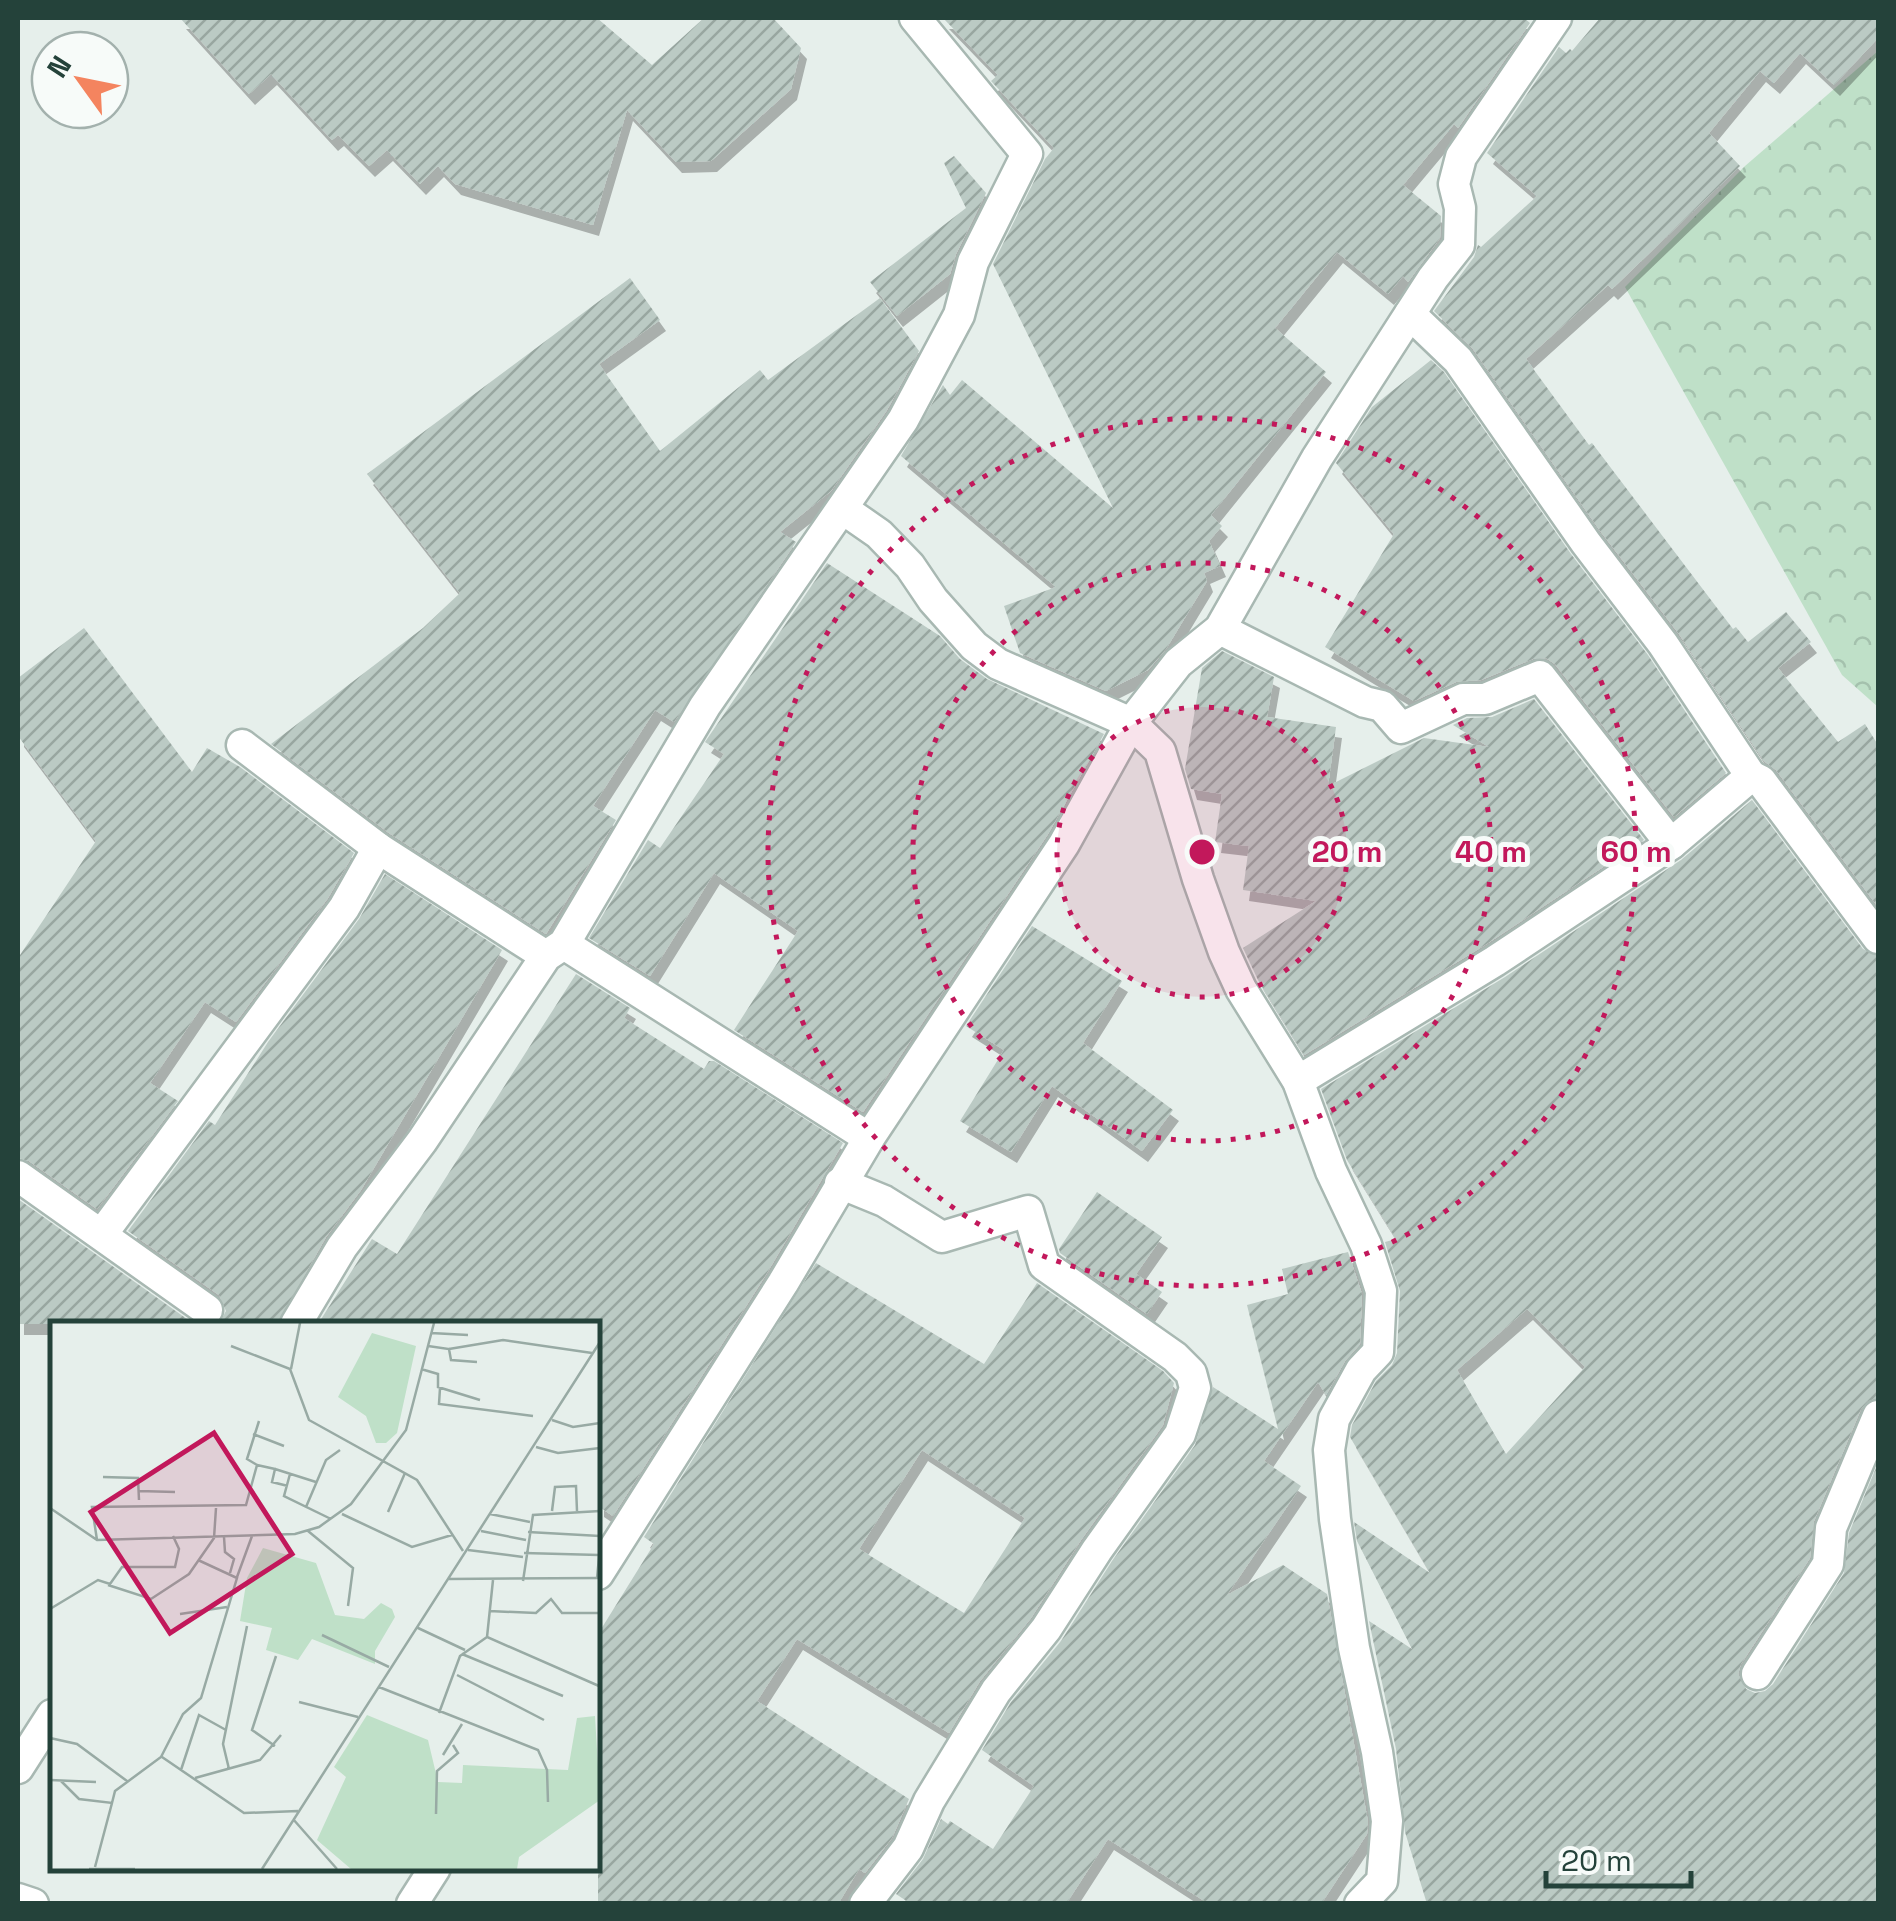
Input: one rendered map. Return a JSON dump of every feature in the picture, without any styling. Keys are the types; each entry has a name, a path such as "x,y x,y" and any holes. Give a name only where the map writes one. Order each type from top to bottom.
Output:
{"street":[{"path":"298,1321 342,1248 422,1142 555,950 705,706 903,420 959,315 973,262 1027,154 915,18"},
{"path":"600,1571 783,1283 840,1183 1064,844 1130,723 1178,663 1220,629 1283,515 1458,245 1460,208 1454,184 1462,156 1556,18"},
{"path":"1410,314 1458,360 1586,543 1663,644 1750,776 1761,781 1878,938"},
{"path":"843,508 880,534 974,646 998,664 1130,723 1160,751 1224,952 1241,990 1298,1081 1331,1171 1366,1245 1381,1291 1378,1352 1361,1370 1334,1419 1329,1450 1354,1648 1386,1822 1382,1881 1360,1904"},
{"path":"1220,629 1365,702 1382,706 1401,728 1463,699 1485,700 1540,676 1672,844"},
{"path":"242,746 378,848 869,1138"},
{"path":"1298,1081 1495,961 1672,844 1750,776"},
{"path":"102,1234 344,908 378,848"},
{"path":"18,1176 208,1310"},
{"path":"840,1183 884,1201 942,1238 1028,1211 1044,1266 1175,1356 1192,1373 1195,1388 1180,1434 1046,1629 996,1691 929,1801 908,1848 865,1904"},
{"path":"1757,1674 1828,1564 1830,1528 1878,1416"},
{"path":"18,1768 50,1718"},
{"path":"412,1904 432,1871"},
{"path":"18,1899 33,1904"}],"green space":[{"path":"1878,51 1878,707 1842,675 1625,287 1745,166"}],"building":[{"path":"180,18 597,18 652,65 704,18 773,18 801,48 791,89 711,161 676,162 627,110 593,225 455,184 438,166 420,184 387,150 369,166 338,135 332,140 271,74 249,94"},
{"path":"943,18 1524,18 1530,23 1458,128 1454,124 1403,185 1441,216 1440,238 1408,282 1403,276 1388,294 1337,252 1275,328 1326,372 1211,515 1222,526 1209,541 1220,566 1204,573 1207,581 1166,649 1148,670 1106,691 1020,653 1004,606 1056,587 901,456 943,385 950,395 962,380 1113,508 993,264 1054,148 991,81 998,75"},
{"path":"1600,18 1878,18 1878,38 1834,85 1800,53 1774,83 1760,71 1709,133 1740,166 1612,289 1608,285 1526,359 1733,629 1736,627 1748,642 1786,612 1811,642 1778,668 1838,742 1865,724 1878,745 1878,907 1776,770 1764,761 1679,634 1601,532 1473,349 1434,311 1474,257 1478,245 1481,247 1537,196 1487,153 1559,47 1566,53 1572,51"},
{"path":"954,156 986,193 950,274 897,316 870,282 966,208 944,163"},
{"path":"630,278 660,320 599,364 660,451 760,370 768,380 880,298 919,351 887,410 831,491 780,532 796,542 674,722 655,710 593,806 616,820 546,934 389,833 271,744 423,628 460,593 367,474"},
{"path":"1431,360 1444,372 1571,554 1648,655 1726,773 1674,817 1555,664 1546,658 1533,659 1481,680 1456,682 1414,701 1325,647 1394,534 1336,463 1372,407"},
{"path":"827,563 940,636 960,659 987,679 1104,734 1048,834 863,1112 734,1030 798,931 714,873 650,976 589,938 648,840 660,848 724,754 705,742"},
{"path":"84,628 192,772 207,748 240,767 354,853 328,898 236,1022 205,1002 150,1083 178,1101 97,1209 29,1161 18,1158 18,958 96,841 18,736 18,678"},
{"path":"1222,651 1274,677 1267,717 1336,727 1328,786 1424,738 1489,747 1453,725 1467,718 1492,717 1534,699 1644,840 1485,945 1304,1055 1243,948 1316,901 1243,890 1249,846 1215,842 1222,794 1191,789 1185,769 1202,668"},
{"path":"1752,800 1863,949 1878,956 1878,1398 1861,1409 1814,1521 1810,1558 1738,1674 1746,1689 1755,1693 1773,1684 1844,1573 1849,1533 1878,1463 1878,1904 1427,1904 1405,1832 1396,1749 1369,1621 1412,1649 1357,1541 1354,1522 1430,1573 1350,1437 1352,1425 1376,1381 1392,1365 1397,1353 1400,1291 1385,1242 1396,1239 1347,1160 1321,1089 1505,977 1681,860","holes":["1527,1309 1585,1367 1506,1454 1457,1370"]},
{"path":"385,874 502,950 279,1321 221,1321 226,1311 219,1295 128,1231 209,1121 215,1125 268,1042 359,919"},
{"path":"1032,926 1122,981 1083,1043 1173,1110 1142,1151 1052,1086 1011,1152 960,1121 1004,1050 966,1026"},
{"path":"576,974 630,1008 624,1018 704,1069 709,1061 714,1061 843,1143 767,1273 613,1516 600,1507 600,1321 320,1321 372,1239 397,1254"},
{"path":"1097,1192 1162,1237 1136,1274 1162,1292 1147,1314 1060,1253"},
{"path":"18,1199 190,1321 50,1321 18,1324"},
{"path":"1348,1252 1362,1294 1360,1344 1345,1361 1326,1395 1318,1382 1264,1461 1301,1486 1227,1595 1283,1565 1327,1594 1368,1822 1367,1834 1321,1904 1209,1904 1108,1839 1066,1904 911,1904 896,1894 923,1859 941,1819 993,1849 1034,1786 982,1750 1011,1702 1061,1641 1112,1561 1195,1445 1213,1387 1278,1429 1247,1305 1288,1294 1282,1269"},
{"path":"816,1263 984,1364 1037,1283 1163,1371 1174,1383 1163,1425 1031,1618 980,1681 949,1733 797,1639 757,1701 909,1799 892,1838 865,1873 859,1869 838,1904 598,1904 600,1631 654,1544 644,1537","holes":["922,1450 1025,1518 964,1613 859,1549"]}]}
